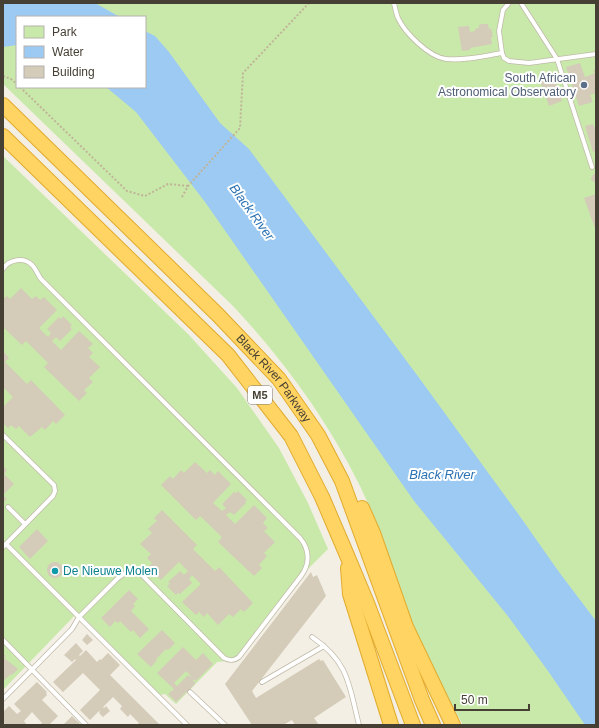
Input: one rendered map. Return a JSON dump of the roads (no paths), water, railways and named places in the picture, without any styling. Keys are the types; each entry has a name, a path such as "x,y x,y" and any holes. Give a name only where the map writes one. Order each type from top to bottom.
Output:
{"highway":[{"name":"Black River Parkway","path":"3,105 218,315 279,379 318,435 342,481 422,700 433,725"},
{"name":"Black River Parkway","path":"3,136 228,355 291,436 322,497 346,553 367,603 413,725"},
{"path":"342,481 360,502 406,627 454,725"},
{"path":"346,553 350,594 391,725"}],"lane":[{"path":"394,3 398,17 404,28 424,48 434,55 444,59 458,59 502,53"},
{"path":"509,3 503,10 499,31 502,53 504,58 508,61 529,63 596,54"},
{"path":"521,3 557,59 592,168"},
{"path":"3,269 9,262 14,260 23,260 30,264 41,279 300,538 307,551 308,561 305,572 239,657 235,660 229,661 224,658 143,576 133,571 128,571 117,579 79,617 72,628 3,699"},
{"path":"3,435 54,485 55,488 53,496 4,545 79,617 187,725"},
{"path":"8,507 25,524"},
{"path":"312,637 337,659 346,676 359,725"},
{"path":"3,640 86,725"},
{"path":"262,682 324,646"},
{"path":"190,692 225,725"}],"water":[{"path":"3,3 95,3 118,16 16,16 16,45 3,47"},
{"name":"Black River","path":"146,32 155,36 169,52 220,123 249,149 417,375 596,621 596,725 585,725 507,615 414,501 205,202 136,112 107,88 146,88"}],"place":[{"name":"South African Astronomical Observatory","path":"584,85"},
{"name":"De Nieuwe Molen","path":"55,571"}]}
